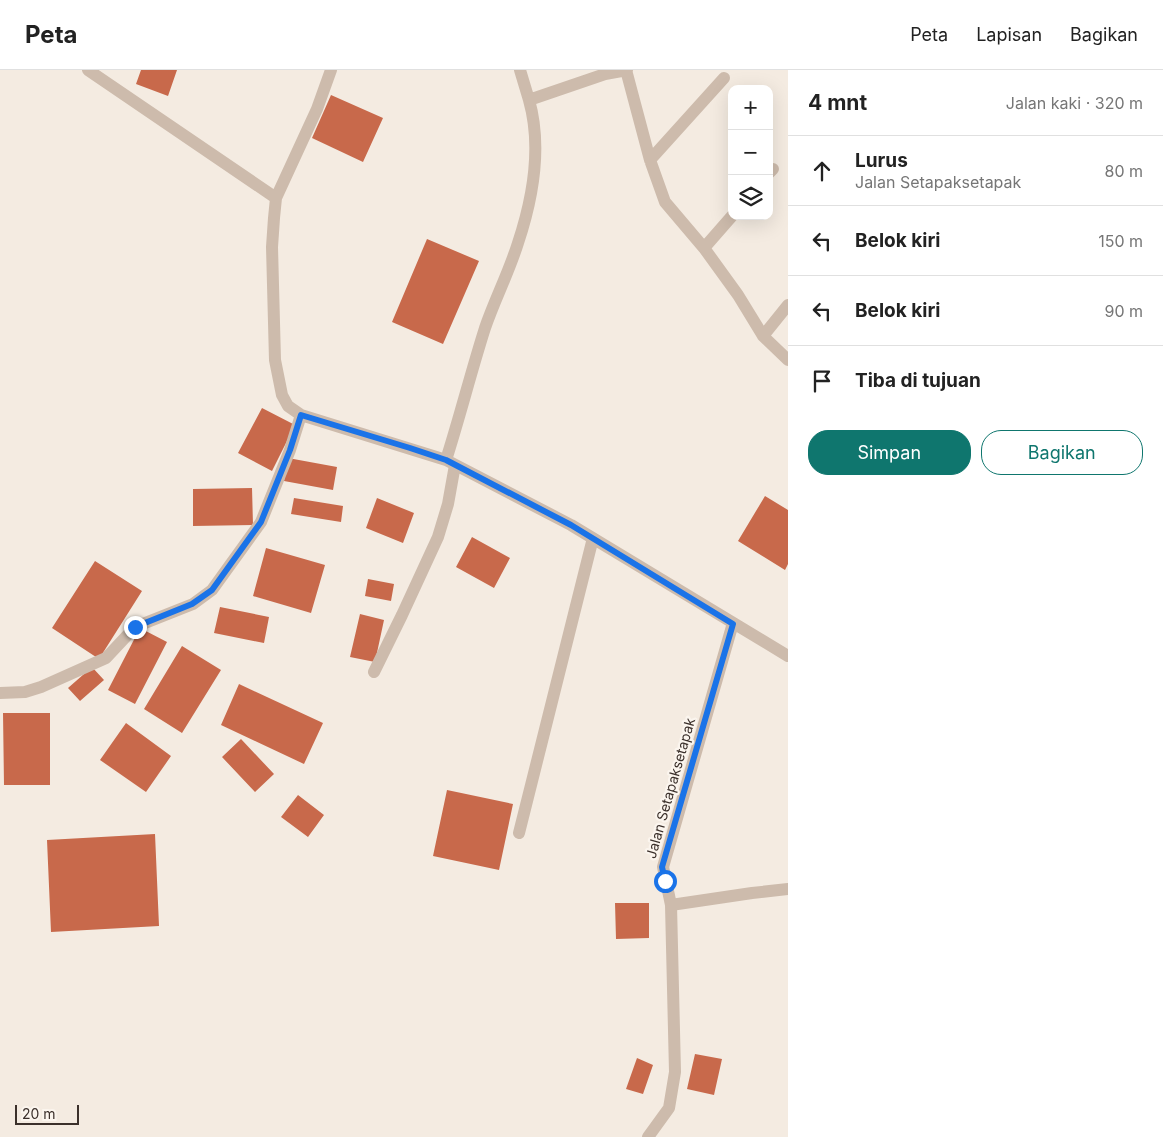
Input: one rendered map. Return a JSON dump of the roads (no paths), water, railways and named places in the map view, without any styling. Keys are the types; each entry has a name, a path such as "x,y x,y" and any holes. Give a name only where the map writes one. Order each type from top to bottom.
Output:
{"street":[{"path":"88,70 276,198"},
{"path":"331,70 317,110 276,198 272,247 275,360 282,394 288,406 301,415 410,448 451,463 571,525 788,656"},
{"path":"374,672 438,537 448,504 456,424 486,327 518,242 528,207 533,180 536,135 529,100 520,70"},
{"path":"529,100 605,74 626,70 650,160 665,202 704,248 738,295 762,336 788,360"},
{"path":"650,160 724,78"},
{"path":"704,248 728,220"},
{"path":"762,336 788,305"},
{"path":"0,693 24,692 41,687 106,658 135,627 192,604 212,590 261,522 280,476 301,415"},
{"path":"519,833 593,538"},
{"name":"Jalan Setapaksetapak","path":"648,1137 669,1108 674,1072 671,905 662,867 733,624"},
{"path":"671,905 752,893 788,890"}]}
